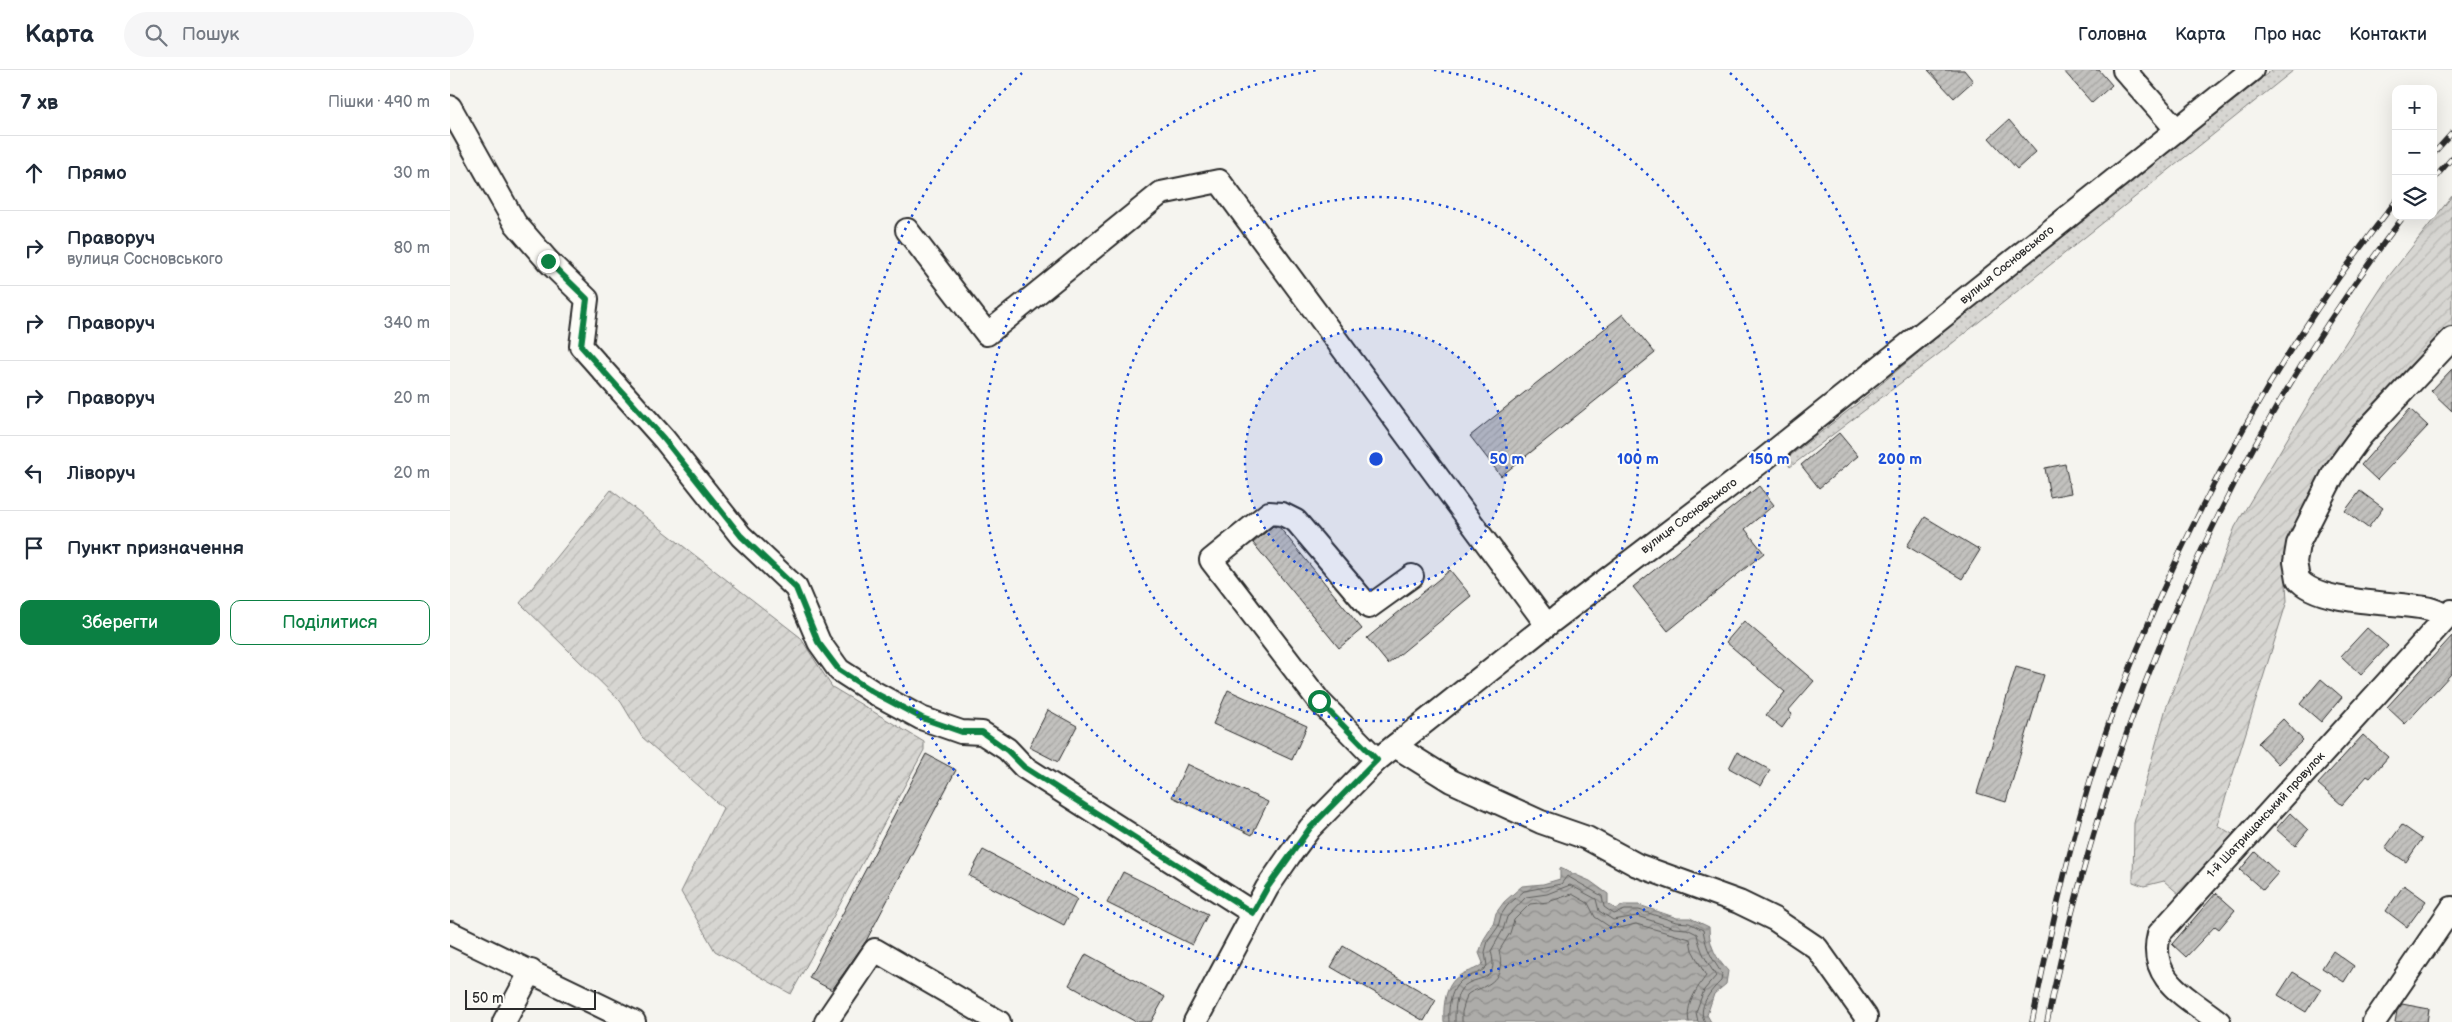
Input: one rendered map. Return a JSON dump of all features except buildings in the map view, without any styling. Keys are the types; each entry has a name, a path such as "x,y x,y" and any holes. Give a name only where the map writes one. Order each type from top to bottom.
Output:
{"street":[{"path":"2124,70 2177,130"},
{"name":"вулиця Сосновського","path":"1195,1022 1267,888 1310,828 1377,760 1547,625 1762,461 2252,70"},
{"path":"450,107 515,223 548,261 587,299 581,346 664,439 741,536 796,588 818,642 839,670 873,692 922,718 962,732 982,732 1007,750 1024,767 1253,913"},
{"path":"907,230 987,334 1161,192 1219,181 1547,625"},
{"path":"2450,614 2427,608 2373,603 2313,591 2298,579 2295,562 2299,539 2337,468 2361,436 2452,339"},
{"path":"1377,760 1319,701 1211,560 1269,513 1282,514 1296,521 1369,607 1412,576"},
{"name":"1-й Шатрищанський провулок","path":"2219,1022 2162,974 2156,956 2159,934 2450,614"},
{"path":"1395,746 1451,781 1541,822 1588,838 1637,865 1739,902 1774,919 1817,948 1866,1016"},
{"path":"2374,1022 2452,908"},
{"path":"450,933 531,970 634,1022"},
{"path":"826,1022 875,950 998,1022"},
{"path":"504,1022 531,970"}],"shaded area":[{"path":"2272,70 2294,70 1940,353 1790,467 1786,459 1857,404 2014,273"},
{"path":"2452,196 2452,327 2353,436 2291,565 2286,584 2287,601 2217,825 2234,835 2180,895 2164,881 2144,886 2133,882 2134,823 2166,708 2235,527 2331,365 2389,276 2433,220 2437,220 2437,215"},
{"path":"611,490 800,637 832,687 924,742 924,750 791,994 715,951 681,892 723,808 642,737 621,702 520,603"}],"water":[{"path":"1560,868 1590,881 1608,894 1608,904 1616,909 1624,905 1639,905 1677,918 1690,918 1709,927 1710,940 1714,951 1728,971 1726,984 1714,994 1707,1015 1711,1022 1444,1022 1444,1009 1448,990 1459,976 1477,968 1483,963 1479,953 1484,939 1493,925 1496,913 1504,902 1522,886 1543,884 1560,879"}],"railway":[{"path":"2437,150 2452,133"},
{"path":"2437,175 2452,158"},
{"path":"2032,1022 2058,900 2090,779 2117,701 2173,568 2237,440 2273,378 2312,317 2392,206"},
{"path":"2047,1022 2072,913 2102,806 2138,701 2180,598 2227,498 2280,401 2339,306 2401,220"}],"route":[{"path":"548,261 587,299 581,346 664,439 697,483 741,536 796,588 818,642 839,670 873,692 922,718 962,732 982,732 1007,750 1024,767 1253,913 1267,888 1310,828 1377,760 1319,701"}]}
